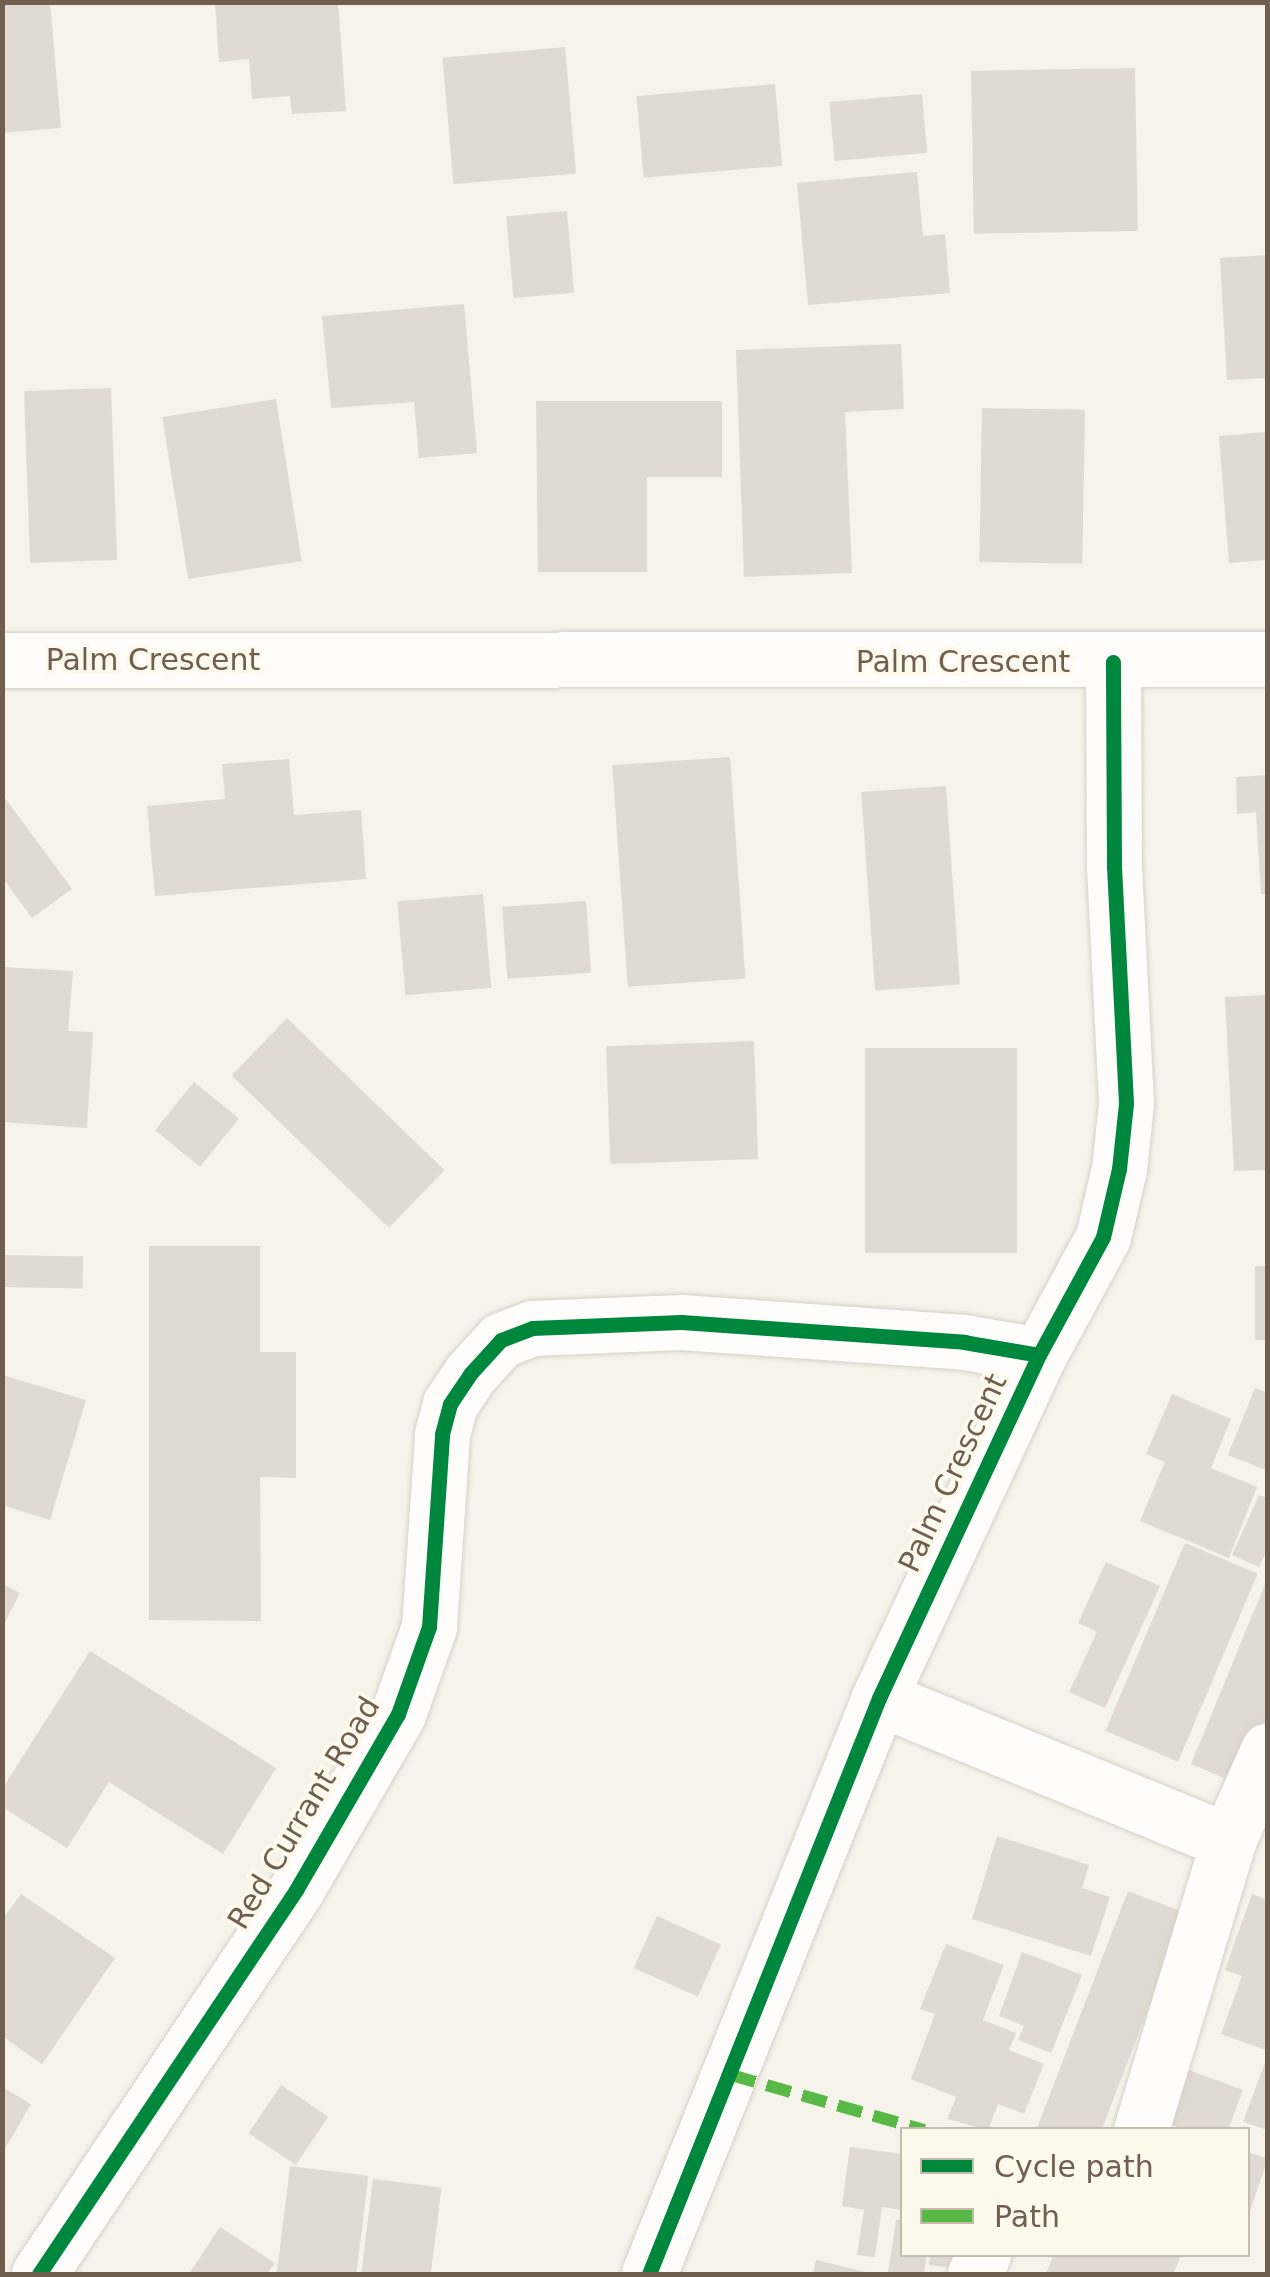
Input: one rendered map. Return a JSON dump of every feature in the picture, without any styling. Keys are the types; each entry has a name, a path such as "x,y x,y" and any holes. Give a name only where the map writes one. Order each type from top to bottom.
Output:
{"street":[{"path":"1112,662 1268,659"},
{"name":"Palm Crescent","path":"2,660 1112,662 1114,866 1126,1102 1119,1169 1103,1237 1039,1355 878,1698 649,2274"},
{"name":"Red Currant Road","path":"38,2274 296,1890 398,1714 429,1627 442,1434 450,1404 470,1374 502,1340 532,1328 680,1322 964,1342 1039,1355"},
{"path":"878,1698 1228,1841"},
{"path":"1143,2127 1228,1841 1268,1750"}],"building":[{"path":"2,2 50,2 61,128 2,133"},
{"path":"215,2 338,2 346,111 292,114 290,96 252,99 249,59 219,62"},
{"path":"565,47 576,174 454,184 442,58"},
{"path":"1135,68 1138,231 974,234 971,71"},
{"path":"775,84 782,166 644,178 637,96"},
{"path":"922,94 927,153 834,161 829,102"},
{"path":"917,172 923,236 945,234 950,293 808,305 797,183"},
{"path":"567,211 574,293 513,298 506,216"},
{"path":"1268,255 1268,378 1227,380 1220,258"},
{"path":"464,304 477,453 419,458 414,402 331,408 322,316"},
{"path":"901,344 904,409 845,412 852,573 744,577 736,350"},
{"path":"111,388 117,560 30,563 24,391"},
{"path":"276,399 302,561 188,579 162,417"},
{"path":"536,401 722,401 722,477 647,477 647,572 538,572"},
{"path":"982,408 1085,410 1082,564 979,562"},
{"path":"1268,432 1268,560 1229,563 1219,436"},
{"path":"730,757 745,978 628,987 612,765"},
{"path":"289,759 294,815 361,810 366,879 155,896 147,806 225,799 222,764"},
{"path":"1268,775 1268,894 1261,894 1256,812 1237,814 1236,777"},
{"path":"946,786 960,985 875,990 861,792"},
{"path":"2,794 72,889 32,918 2,877"},
{"path":"483,894 491,988 406,995 397,901"},
{"path":"586,901 591,973 507,979 502,907"},
{"path":"2,967 73,971 68,1031 93,1032 87,1128 2,1122"},
{"path":"1268,995 1268,1170 1234,1171 1225,997"},
{"path":"287,1018 445,1170 389,1228 231,1076"},
{"path":"754,1041 758,1159 610,1164 606,1046"},
{"path":"865,1048 1017,1048 1017,1253 865,1253"},
{"path":"194,1082 239,1119 200,1167 155,1130"},
{"path":"149,1246 260,1246 260,1352 296,1352 296,1478 260,1477 261,1621 149,1620"},
{"path":"2,1255 83,1256 82,1288 2,1287"},
{"path":"1255,1266 1268,1266 1268,1340 1255,1340"},
{"path":"2,1375 86,1400 50,1520 2,1505"},
{"path":"1255,1388 1268,1393 1268,1471 1228,1455"},
{"path":"1172,1394 1231,1419 1211,1468 1257,1487 1229,1558 1140,1521 1165,1462 1146,1454"},
{"path":"1259,1495 1268,1498 1268,1548 1259,1567 1232,1555"},
{"path":"1185,1543 1258,1574 1178,1762 1105,1731"},
{"path":"1106,1562 1160,1586 1105,1708 1069,1692 1097,1632 1078,1623"},
{"path":"1268,1577 1268,1732 1245,1787 1191,1764"},
{"path":"2,1584 20,1593 2,1628"},
{"path":"90,1651 276,1768 223,1854 109,1782 67,1848 2,1807 2,1789"},
{"path":"997,1836 1089,1865 1082,1888 1110,1897 1091,1956 972,1919"},
{"path":"1128,1891 1185,1913 1103,2127 1037,2127"},
{"path":"21,1894 115,1958 42,2064 2,2036 2,1920"},
{"path":"1252,1894 1268,1900 1268,2051 1221,2034 1242,1976 1225,1970"},
{"path":"657,1916 721,1944 698,1997 634,1968"},
{"path":"946,1944 1004,1965 983,2020 1016,2033 1009,2050 1044,2064 1024,2114 998,2104 989,2127 947,2119 956,2097 911,2079 935,2014 920,2009"},
{"path":"1022,1952 1082,1975 1051,2053 1018,2040 1024,2026 999,2016"},
{"path":"1268,2057 1268,2130 1243,2122"},
{"path":"1186,2069 1243,2090 1229,2127 1177,2127 1167,2123"},
{"path":"281,2085 328,2117 296,2165 249,2133"},
{"path":"2,2087 31,2104 2,2154"},
{"path":"850,2147 900,2154 900,2210 882,2207 875,2257 857,2255 864,2210 842,2206"},
{"path":"1250,2153 1268,2159 1250,2211"},
{"path":"290,2166 368,2176 356,2274 277,2274"},
{"path":"373,2179 441,2187 431,2274 361,2273"},
{"path":"900,2219 900,2257 927,2257 924,2274 888,2272 896,2220"},
{"path":"220,2227 275,2263 267,2274 189,2274"},
{"path":"930,2257 955,2257 953,2268 929,2265"},
{"path":"1053,2257 1181,2257 1173,2274 1046,2274"},
{"path":"816,2260 870,2273 870,2274 813,2274"}],"marked path":[{"path":"731,2075 913,2127"}],"cycle path":[{"path":"649,2274 879,1698 1039,1355 1103,1237 1119,1169 1126,1103 1114,866 1113,662"},
{"path":"39,2274 296,1890 398,1714 429,1627 442,1434 450,1404 470,1374 501,1340 532,1328 681,1322 964,1342 1039,1355"}]}
